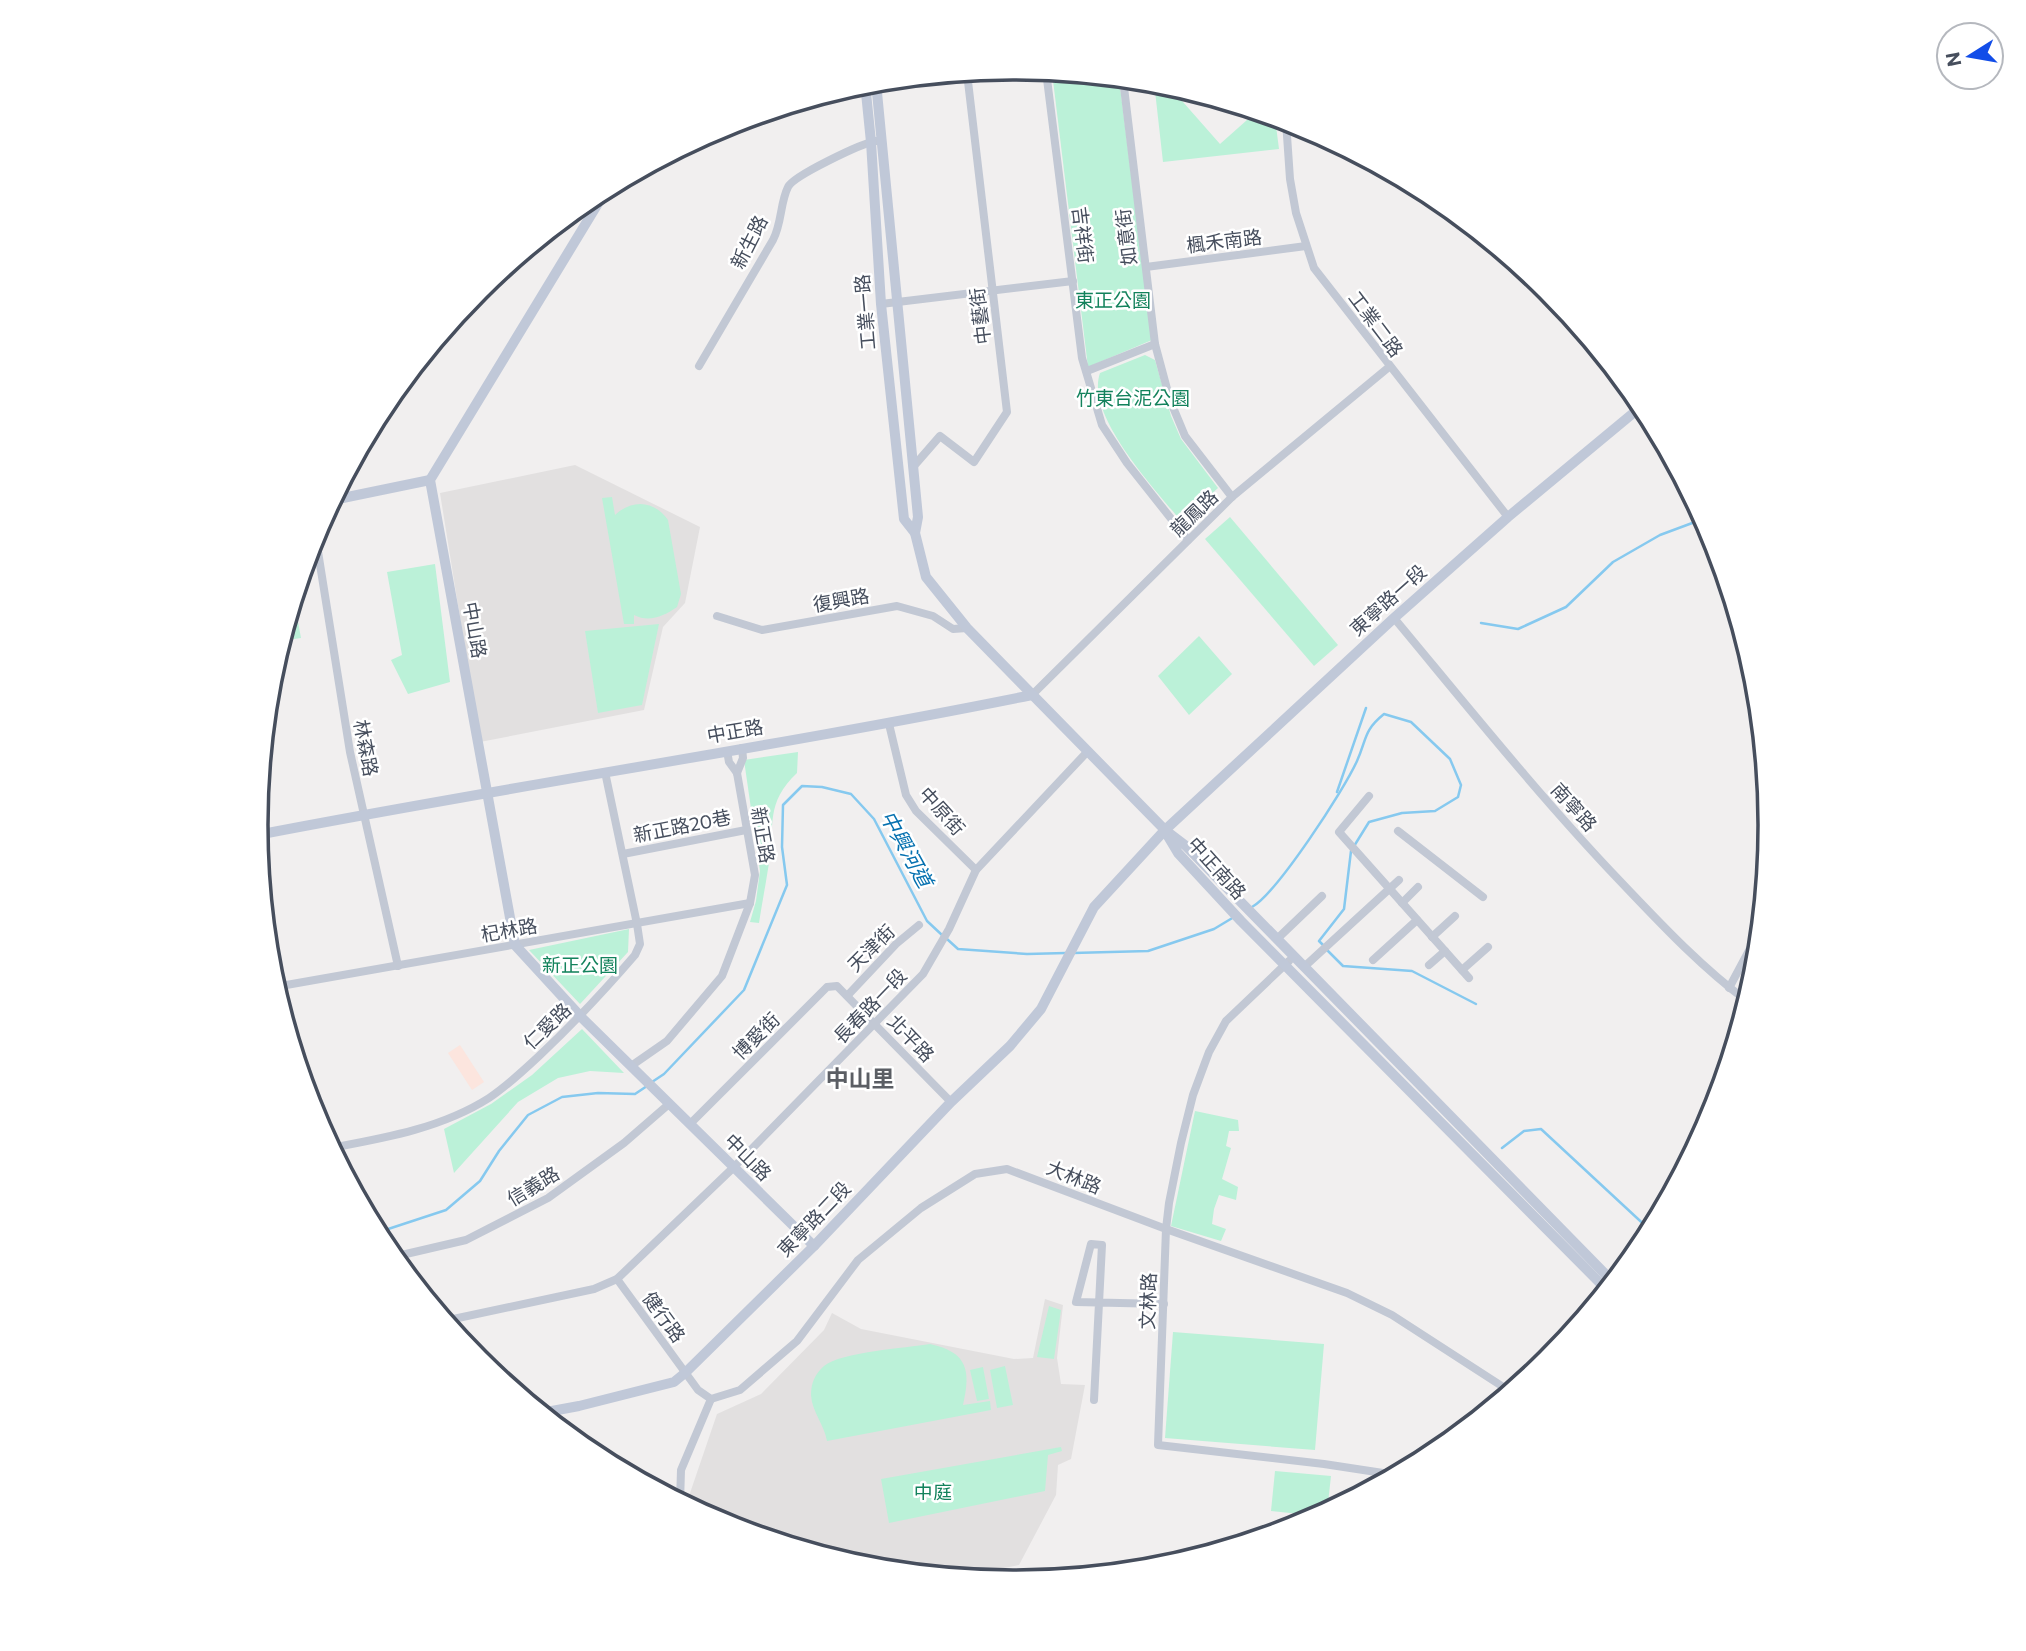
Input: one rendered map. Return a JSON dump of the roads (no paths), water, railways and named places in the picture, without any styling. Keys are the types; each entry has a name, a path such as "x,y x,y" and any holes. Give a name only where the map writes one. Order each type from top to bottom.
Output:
{"street":[{"name":"吉祥街","path":"1047,81 1082,358 1102,425 1127,463 1188,540"},
{"name":"中藝街","path":"913,467 940,436 974,462 1007,412 968,82"},
{"name":"如意街","path":"1124,89 1156,344 1170,400 1185,436 1232,497"},
{"name":"工業一路","path":"876,94 881,304 904,519 915,533 926,577 967,628 1032,695"},
{"name":"工業一路","path":"868,95 877,141 913,467 918,517 915,533"},
{"name":"工業二路","path":"1287,133 1296,214 1314,268 1508,517"},
{"name":"新生路","path":"699,366 774,240 790,182 804,173 877,141"},
{"path":"344,498 430,480 595,209"},
{"name":"楓禾南路","path":"1146,267 1306,246"},
{"path":"881,304 1073,281"},
{"path":"1087,371 1156,344"},
{"name":"龍鳳路","path":"1032,695 1232,497 1389,367"},
{"name":"東寧路一段","path":"1165,831 1394,618 1508,517 1633,413"},
{"name":"中山路","path":"430,480 514,945"},
{"name":"林森路","path":"318,559 341,707 398,966"},
{"name":"復興路","path":"717,616 762,630 897,606 933,616 953,629 967,628"},
{"name":"南寧路","path":"1394,618 1564,822 1657,922 1738,995"},
{"path":"1032,695 1165,831"},
{"name":"中正路","path":"268,833 363,814 487,795 605,772 889,724 1032,695"},
{"name":"中原街","path":"889,724 906,795 916,811 976,870"},
{"name":"新正路","path":"737,773 743,758 742,748"},
{"name":"新正路","path":"631,1066 667,1041 722,975 750,903 755,875 737,773 729,762 727,751"},
{"name":"長春路一段","path":"455,1319 594,1289 617,1279 734,1167 923,974 940,946 976,870 1088,751"},
{"name":"仁愛路","path":"341,1146 392,1137 445,1120 488,1099 517,1077 581,1017 635,955 640,944 637,924 605,772"},
{"path":"1369,796 1339,832 1469,978"},
{"name":"新正路20巷","path":"623,854 746,830"},
{"name":"中正南路","path":"1165,831 1186,846 1277,939 1289,961 1304,967 1607,1275"},
{"name":"中正南路","path":"1165,831 1178,853 1241,921 1289,961 1599,1285"},
{"name":"東寧路二段","path":"552,1411 674,1382 685,1373 814,1246 951,1102 1010,1046 1041,1009 1094,907 1165,831"},
{"path":"1398,831 1483,897"},
{"path":"1304,967 1399,880"},
{"path":"1402,903 1418,887"},
{"path":"1277,939 1322,896"},
{"name":"杞林路","path":"285,985 750,903"},
{"path":"1432,937 1455,916"},
{"path":"1373,960 1417,920"},
{"name":"天津街","path":"848,995 896,944 919,925"},
{"path":"514,945 631,1066"},
{"path":"1462,970 1488,947"},
{"path":"1429,965 1445,951"},
{"path":"1729,988 1747,955"},
{"name":"文林路","path":"1289,961 1226,1021 1209,1052 1193,1095 1181,1143 1166,1229 1158,1445 1382,1473"},
{"name":"博愛街","path":"690,1124 827,987 836,986 848,995"},
{"name":"北平路","path":"848,995 951,1102"},
{"name":"中山路","path":"631,1066 814,1246"},
{"name":"信義路","path":"405,1254 466,1240 548,1198 624,1143 669,1104"},
{"name":"大林路","path":"711,1398 740,1390 797,1342 858,1260 921,1208 975,1174 1007,1169 1370,1303 1503,1387"},
{"path":"1094,1400 1100,1303 1102,1245 1091,1244 1076,1302 1100,1303 1164,1304"},
{"name":"健行路","path":"617,1279 685,1373"},
{"path":"680,1493 681,1470 711,1398 698,1390 685,1373"}],"waterway":[{"path":"1481,623 1518,629 1566,607 1613,562 1660,535 1693,523"},
{"path":"1337,792 1366,708"},
{"path":"1252,907 1277,882 1325,816 1350,775 1372,725 1384,714 1411,722 1450,759 1461,785 1458,797 1435,811 1402,813 1369,822 1351,851 1344,909 1319,941 1323,945"},
{"name":"中興河道","path":"652,1082 664,1074 744,990 787,885 782,847 783,805 802,786 822,787 851,794 874,819 927,921 942,935"},
{"name":"中興河道","path":"1073,953 1148,951 1214,929 1234,917"},
{"name":"中興河道","path":"947,939 958,949 1027,954 1066,953"},
{"path":"1327,950 1343,966 1412,971 1476,1004"},
{"name":"中興河道","path":"388,1229 446,1210 480,1181 499,1151 528,1115 562,1097 598,1093 635,1094 647,1086"},
{"path":"1502,1148 1524,1131 1541,1129 1642,1223"}],"district":[{"name":"中山里","path":"860,1079"}],"park label":[{"name":"東正公園","path":"1113,300"},
{"name":"竹東台泥公園","path":"1133,398"},
{"name":"新正公園","path":"580,965"},
{"name":"中庭","path":"933,1492"}]}
